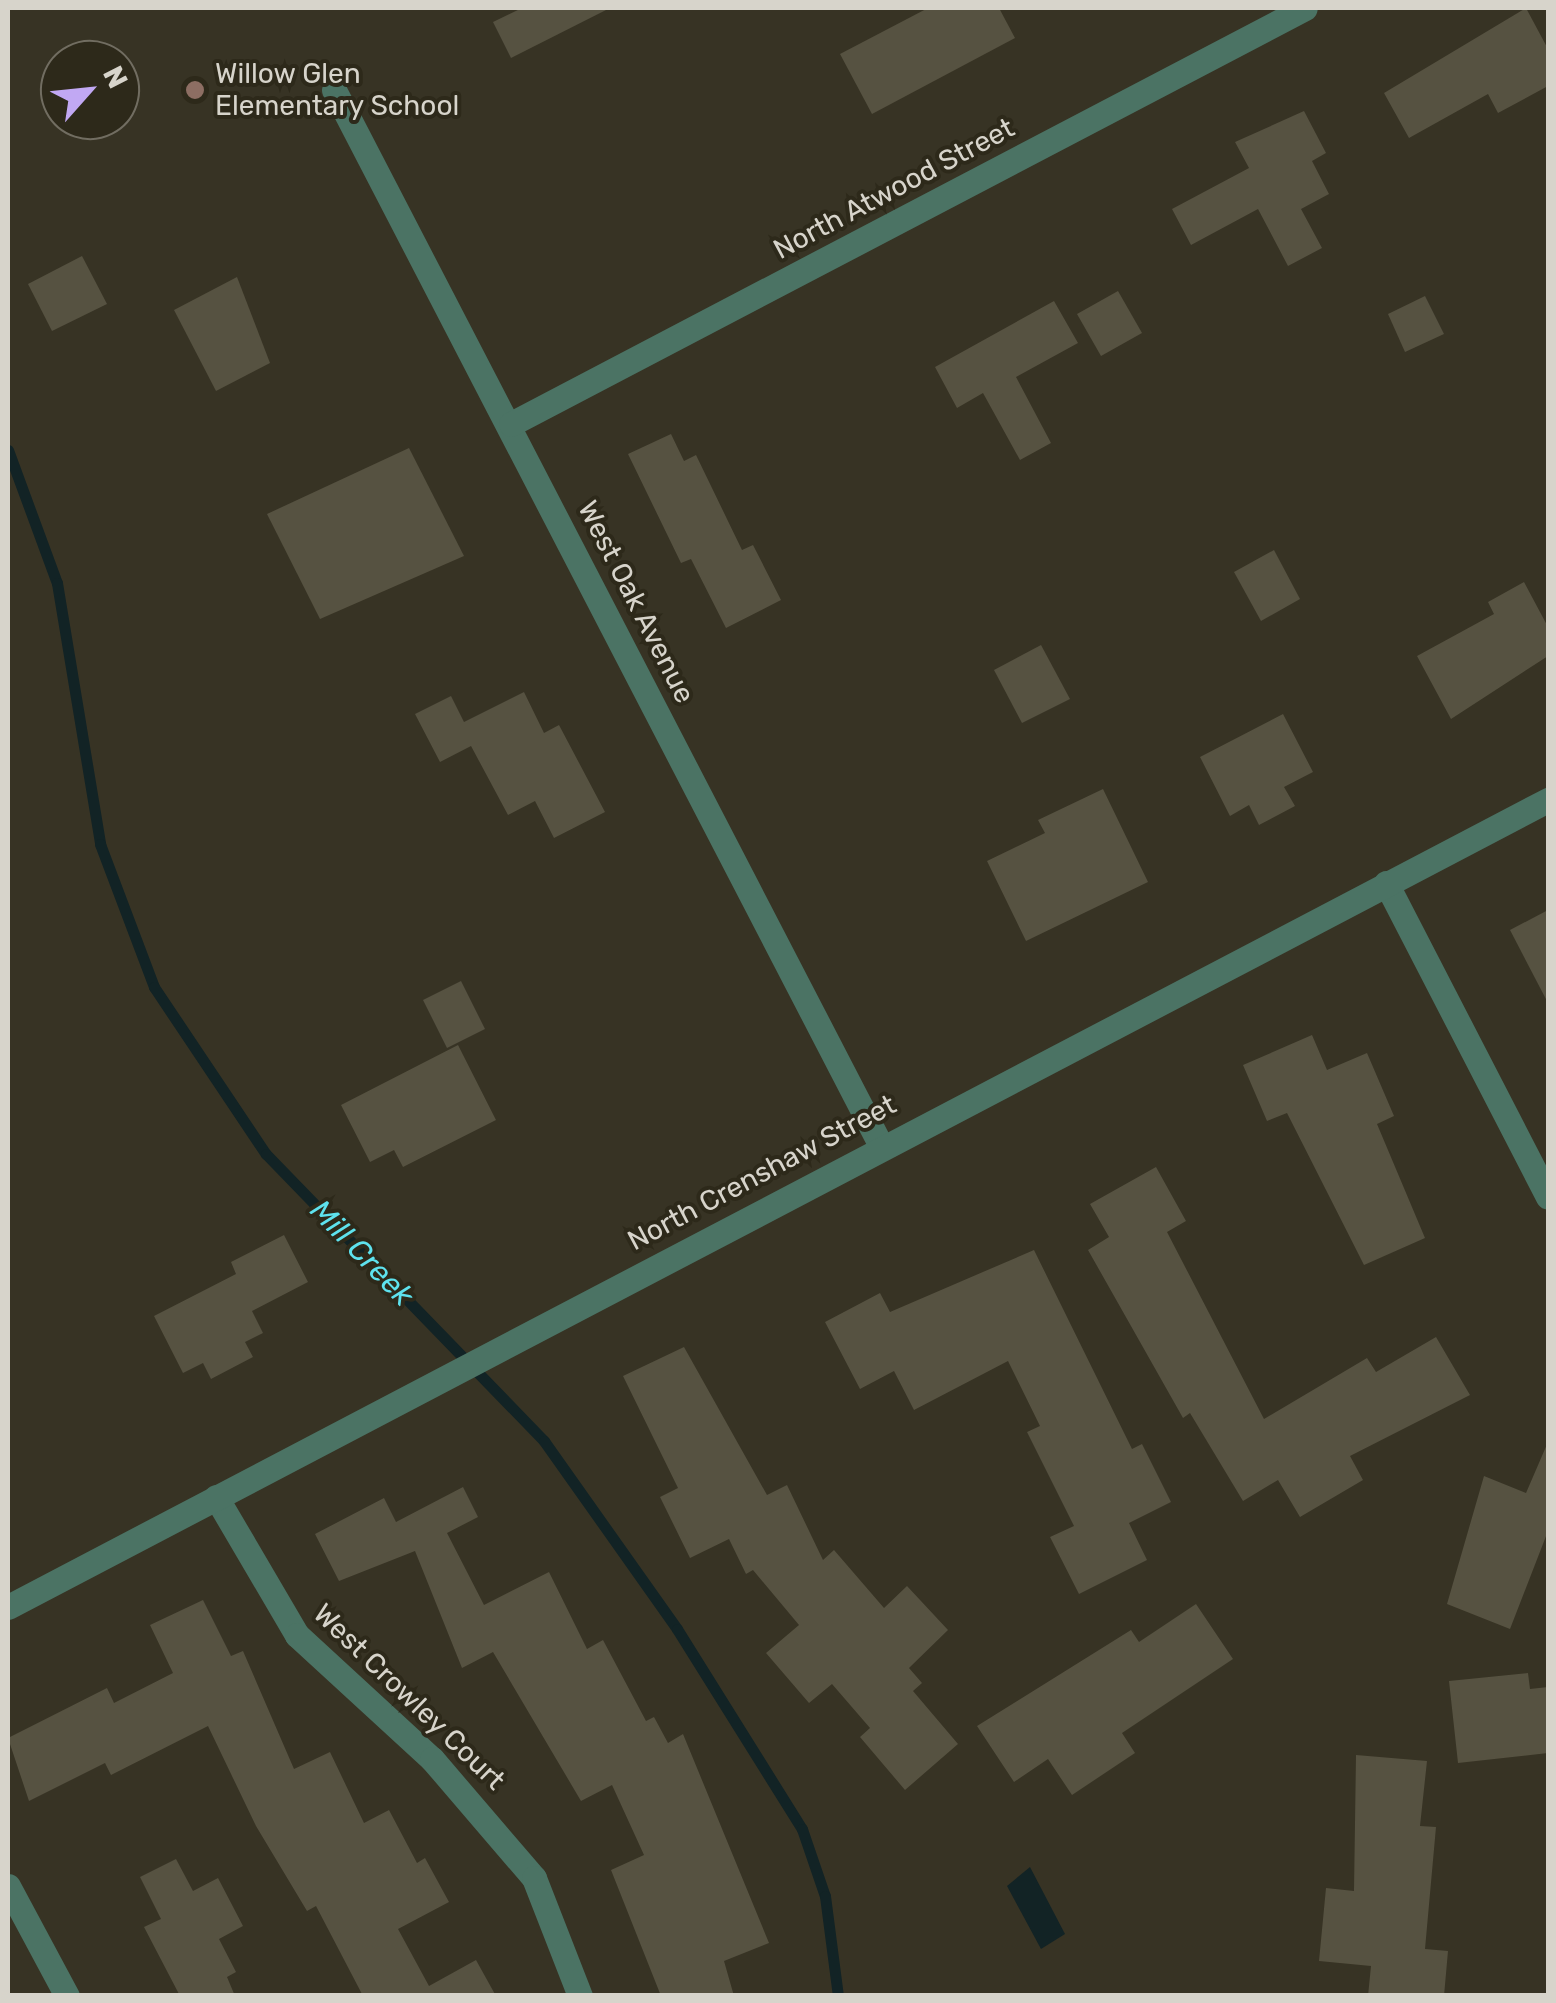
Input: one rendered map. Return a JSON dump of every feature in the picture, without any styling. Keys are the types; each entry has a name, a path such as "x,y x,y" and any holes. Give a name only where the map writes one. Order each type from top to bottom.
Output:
{"street":[{"name":"North Atwood Street","path":"511,424 1305,8"},
{"name":"West Oak Avenue","path":"334,90 511,424 879,1142"},
{"name":"North Crenshaw Street","path":"8,1607 879,1142 1548,800"},
{"path":"1386,884 1548,1196"},
{"name":"West Crowley Court","path":"216,1498 296,1634 432,1759 514,1850 580,1996"},
{"path":"8,1886 67,1996"}],"shaded area":[{"path":"1030,1867 1065,1934 1041,1949 1007,1886"}],"building":[{"path":"522,8 610,8 511,58 493,22"},
{"path":"928,8 999,8 1015,38 872,114 840,54"},
{"path":"1526,8 1548,49 1548,86 1498,113 1488,94 1409,138 1384,93"},
{"path":"1304,111 1326,153 1312,161 1329,194 1301,209 1322,248 1288,266 1258,209 1191,245 1172,209 1249,168 1235,142"},
{"path":"82,256 107,304 52,331 28,284"},
{"path":"237,277 270,363 216,391 174,310"},
{"path":"1118,291 1142,333 1101,356 1077,314"},
{"path":"1425,296 1444,334 1405,352 1388,314"},
{"path":"1054,301 1078,343 1016,377 1051,443 1020,460 983,393 957,408 935,367"},
{"path":"671,434 684,461 696,455 742,550 753,545 781,600 726,628 691,559 681,563 628,454"},
{"path":"409,448 464,556 320,619 267,514"},
{"path":"1274,550 1300,599 1261,621 1234,572"},
{"path":"1524,582 1548,627 1548,656 1451,719 1417,656 1494,614 1488,602"},
{"path":"1041,645 1070,699 1022,723 994,670"},
{"path":"524,692 544,733 559,725 605,812 554,838 535,801 508,815 471,746 440,762 415,714 451,696 464,722"},
{"path":"1283,714 1313,772 1284,787 1295,806 1259,825 1249,805 1230,816 1200,757"},
{"path":"1103,789 1148,882 1026,941 987,861 1045,833 1038,820"},
{"path":"1548,910 1548,1003 1510,930"},
{"path":"461,981 485,1029 447,1048 423,1000"},
{"path":"1312,1035 1327,1070 1367,1053 1394,1116 1377,1124 1425,1238 1364,1265 1287,1113 1267,1121 1243,1065"},
{"path":"458,1045 496,1120 403,1167 394,1150 370,1162 341,1105"},
{"path":"1156,1167 1186,1221 1167,1232 1264,1419 1367,1358 1376,1372 1436,1337 1470,1395 1350,1456 1363,1480 1300,1517 1278,1480 1243,1501 1190,1413 1183,1418 1088,1250 1109,1237 1090,1204"},
{"path":"284,1235 308,1282 252,1311 263,1333 245,1342 253,1357 211,1379 203,1363 183,1373 154,1316 236,1274 231,1262"},
{"path":"1034,1250 1132,1449 1142,1444 1171,1502 1129,1523 1147,1560 1079,1594 1050,1537 1074,1526 1027,1432 1040,1426 1008,1361 914,1410 894,1371 860,1389 825,1322 880,1293 890,1312"},
{"path":"684,1347 767,1495 787,1485 823,1560 834,1550 884,1608 907,1586 948,1630 909,1668 922,1683 913,1691 958,1744 905,1790 860,1737 870,1728 832,1684 809,1703 766,1653 799,1625 753,1570 746,1574 729,1539 690,1558 660,1497 678,1488 623,1376"},
{"path":"1548,1442 1548,1531 1510,1629 1447,1604 1484,1476 1526,1493"},
{"path":"463,1487 478,1517 447,1533 484,1605 549,1572 587,1649 603,1640 646,1721 654,1717 668,1743 683,1734 769,1943 724,1961 734,1996 661,1996 611,1870 644,1855 612,1785 581,1801 493,1652 462,1668 415,1551 339,1581 315,1534 384,1498 396,1522"},
{"path":"203,1600 231,1656 243,1651 294,1769 330,1752 364,1823 389,1810 417,1863 425,1858 449,1902 398,1929 429,1986 476,1960 496,1996 363,1996 316,1906 307,1911 256,1826 208,1726 111,1775 105,1763 29,1801 8,1738 107,1688 114,1703 173,1673 150,1625"},
{"path":"1196,1604 1233,1659 1122,1733 1135,1753 1072,1795 1048,1759 1014,1782 977,1726 1131,1630 1139,1642"},
{"path":"1528,1673 1530,1689 1548,1687 1548,1753 1458,1763 1449,1681"},
{"path":"1356,1755 1427,1761 1420,1826 1436,1827 1425,1949 1448,1951 1444,1996 1368,1996 1371,1966 1319,1961 1326,1888 1354,1891"},
{"path":"176,1859 193,1891 218,1878 243,1926 219,1939 236,1972 227,1977 235,1996 180,1996 144,1927 161,1919 140,1877"}],"waterway":[{"name":"Mill Creek","path":"8,450 57,583 100,844 154,987 266,1154 544,1441 677,1629 802,1829 825,1896 838,1996"}],"place":[{"name":"Willow Glen Elementary School","path":"195,90"}]}
